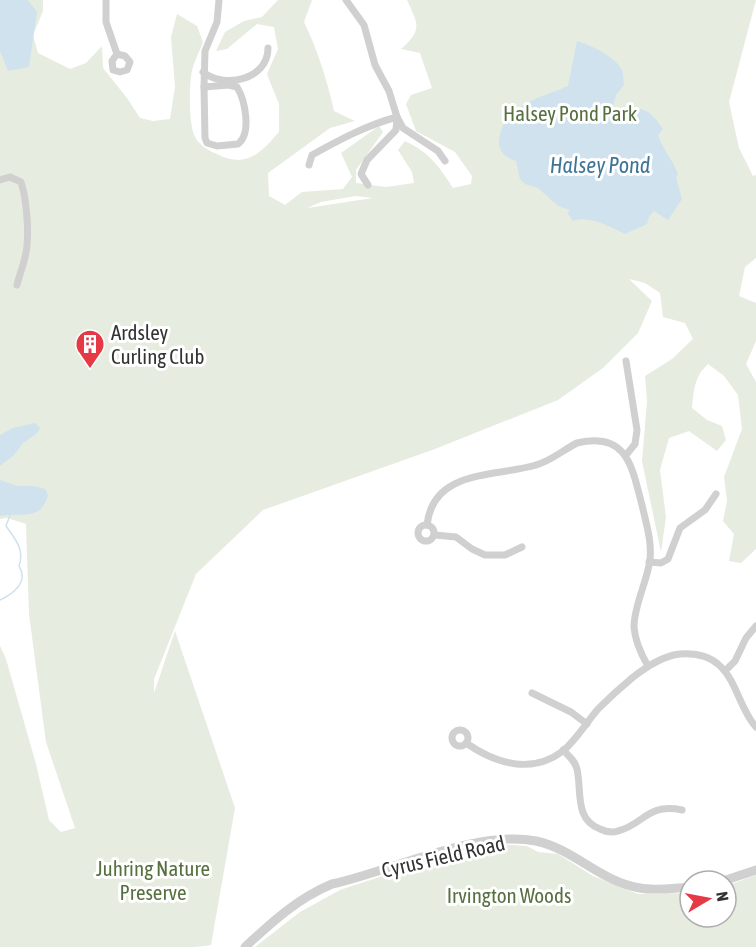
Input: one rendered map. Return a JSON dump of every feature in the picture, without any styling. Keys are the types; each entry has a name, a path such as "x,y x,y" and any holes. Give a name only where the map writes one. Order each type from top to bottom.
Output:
{"street":[{"path":"106,0 106,22 117,54"},
{"path":"204,87 229,85 237,87 241,92 245,114 245,135 238,144 217,146 207,143 204,134 203,72 205,51 218,22 219,0"},
{"path":"346,0 364,25 375,64 403,128 438,151 445,161"},
{"path":"203,72 210,77 224,80 244,79 263,65 268,56 268,48"},
{"path":"309,165 312,155 331,144 397,117"},
{"path":"369,185 361,174 366,160 396,130 397,117"},
{"path":"0,180 10,177 21,182 25,199 26,257 16,285"},
{"path":"626,362 637,438 636,444 626,455"},
{"path":"435,535 429,541 420,539 419,530 427,525 429,511 435,500 453,485 470,477 536,465 584,441 607,443 626,455 633,470 648,530 651,550 634,628 637,644 648,666"},
{"path":"649,562 661,563 668,559 680,528 705,510 716,494"},
{"path":"427,525 434,529 435,535"},
{"path":"435,535 456,537 485,555 505,555 522,547"},
{"path":"725,671 735,661 746,638 756,626"},
{"path":"466,743 491,759 513,765 530,764 547,759 563,750 611,696 648,666 669,656 691,654 708,658 725,671 748,717 756,727"},
{"path":"532,693 571,712 587,724"},
{"path":"563,750 577,769 579,800 586,819 597,828 619,831 652,812 671,808 682,810"},
{"name":"Cyrus Field Road","path":"244,947 273,920 316,890 462,847 503,838 537,841 567,851 602,874 640,888 678,887"},
{"path":"738,876 756,870"}],"green space":[{"path":"0,0 43,0 43,11 33,35 38,53 70,69 86,63 102,46 103,68 140,118 153,121 170,119 175,87 171,37 177,14 197,26 203,42 191,77 190,108 193,132 199,143 208,149 236,160 245,159 259,152 279,132 279,104 267,74 278,49 274,27 257,24 227,49 216,51 225,32 244,21 262,17 278,0 312,0 304,22 322,66 334,111 355,121 330,128 268,173 269,196 285,205 302,192 343,189 352,177 341,153 379,126 383,132 356,170 356,183 386,187 414,183 412,172 398,150 405,141 433,160 453,188 471,184 472,176 455,152 416,131 406,104 411,95 432,88 420,53 401,49 413,37 416,26 407,0 756,0 729,102 739,148 753,176 756,175 756,258 745,267 739,296 756,303 756,341 746,364 756,382 756,549 741,563 729,561 734,534 723,521 727,501 724,477 742,429 738,395 724,376 708,364 697,379 692,408 707,420 722,426 726,440 717,451 689,431 669,438 660,470 666,517 661,552 642,461 647,401 645,376 672,359 693,339 685,323 663,317 660,293 645,283 629,279 652,301 638,333 603,368 558,400 435,449 263,510 196,574 154,679 154,693 175,631 235,808 211,945 196,947 0,947 0,646 6,659 36,764 49,820 61,832 75,828 46,742 29,614 26,524 7,518 0,519","holes":["356,196 373,198 307,208 321,202"]},
{"name":"Irvington Woods","path":"495,844 527,846 538,852 558,854 593,876 638,894 678,893 678,929 738,929 738,882 756,875 756,947 255,947 300,912 340,890 440,857 470,852"}],"water":[{"path":"0,0 28,0 37,12 29,67 8,71 0,51"},
{"name":"Halsey Pond","path":"577,41 608,56 622,70 624,85 616,95 612,110 626,116 633,116 636,108 641,109 652,115 663,129 658,135 678,174 676,178 682,199 668,220 654,211 647,224 625,234 593,221 573,221 568,214 569,210 558,206 538,188 525,184 520,179 516,161 507,157 500,149 501,129 515,111 535,99 568,86"},
{"path":"35,423 40,428 36,434 23,443 14,455 0,466 0,435 13,428"},
{"path":"0,480 17,486 35,486 45,489 48,495 45,503 40,509 29,514 0,516"}],"waterway":[{"path":"0,600 18,587 22,577 19,566 20,549 6,526 10,515"}],"place":[{"name":"Ardsley Curling Club","path":"90,370"}],"park label":[{"name":"Halsey Pond Park","path":"570,113"},
{"name":"Juhring Nature Preserve","path":"153,880"}]}
